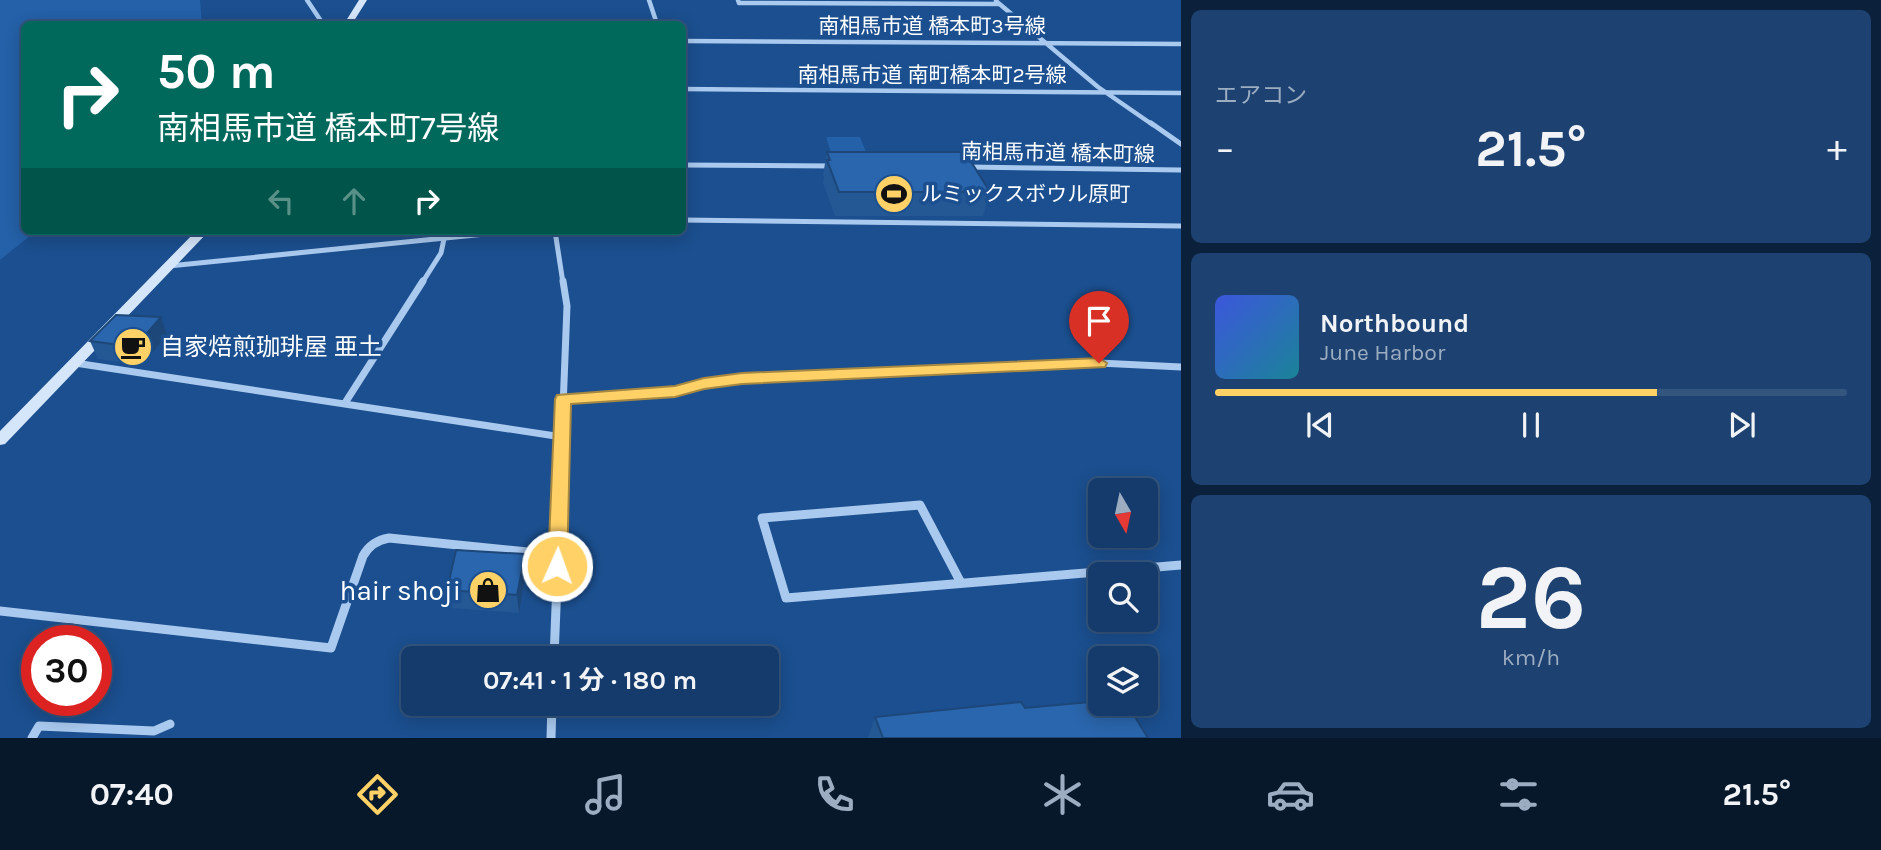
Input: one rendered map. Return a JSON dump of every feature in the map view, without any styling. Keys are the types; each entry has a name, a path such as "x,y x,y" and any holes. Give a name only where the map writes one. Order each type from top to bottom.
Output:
{"street":[{"path":"307,0 321,21"},
{"path":"350,21 363,0"},
{"path":"649,0 656,21"},
{"path":"738,0 739,3 997,2 1042,43 1104,92 1181,144"},
{"name":"南相馬市道 橋本町3号線","path":"686,41 1181,44"},
{"name":"南相馬市道 南町橋本町2号線","path":"686,89 1181,93"},
{"path":"686,165 849,166"},
{"name":"南相馬市道 橋本町線","path":"960,167 1181,170"},
{"path":"686,220 1181,226"},
{"path":"0,440 199,235"},
{"path":"169,266 479,235"},
{"path":"554,646 567,306 556,235"},
{"path":"345,403 441,253 444,239"},
{"path":"74,363 562,437"},
{"path":"563,399 675,391 758,377 1099,363 1181,367"},
{"path":"960,581 920,505 762,518 786,598 960,581 1181,565"},
{"path":"0,611 331,648 363,556 367,549 380,539 558,555"},
{"path":"551,738 552,716"},
{"path":"32,738 39,726 154,731 170,724"}],"shaded area":[{"path":"0,0 200,0 202,21 21,21 21,235 31,235 0,260"},
{"path":"826,137 860,137 870,162 834,162"}],"building":[{"path":"827,152 965,152 990,192 839,192 827,160 830,160"},
{"path":"116,315 161,317 135,347 90,341"},
{"path":"456,550 525,554 517,595 447,590"},
{"path":"1021,702 1025,708 1088,702 1088,716 1134,716 1148,738 883,738 875,717"}],"place":[{"name":"ルミックスボウル原町","path":"894,194"},
{"name":"自家焙煎珈琲屋 亜土","path":"133,347"},
{"name":"hair shoji","path":"488,590"}],"route":[{"path":"557,566 563,399 675,391 704,384 768,377 1099,363"}]}
